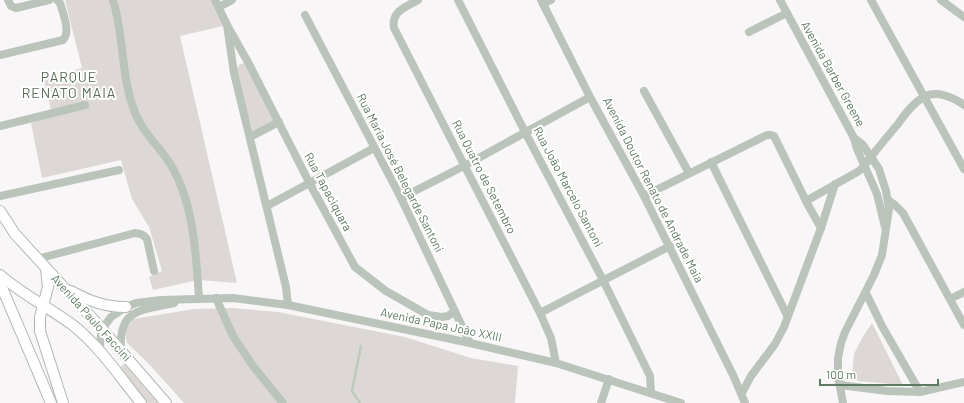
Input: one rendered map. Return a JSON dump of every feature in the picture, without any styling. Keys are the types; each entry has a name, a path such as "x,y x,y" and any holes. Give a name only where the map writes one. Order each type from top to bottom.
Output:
{"main road":[{"path":"0,211 15,234"},
{"path":"0,223 15,234"},
{"name":"Avenida Paulo Faccini","path":"15,234 102,329 166,403"},
{"path":"46,269 48,287 42,305 40,331 63,403"},
{"name":"Avenida Paulo Faccini","path":"0,275 13,286 85,336 141,403"},
{"path":"0,283 49,402"},
{"path":"64,287 92,302 109,306 126,307"},
{"path":"40,378 41,375 46,373 53,374"}],"street":[{"path":"8,2 13,8 16,8 49,0"},
{"path":"0,55 63,40 67,32 60,2 57,0"},
{"path":"113,0 119,25 129,95 133,108 145,131 171,165 185,196 194,245 195,298"},
{"path":"232,0 217,4 227,25 234,73 286,287 286,303"},
{"name":"Rua Quatro de Setembro","path":"418,0 400,10 394,18 394,28 540,312 551,338 553,348 552,362"},
{"name":"Rua João Marcelo Santoni","path":"458,0 525,132 604,280 650,376 650,391"},
{"path":"542,2 551,0"},
{"name":"Avenida Barber Greene","path":"780,0 854,138 857,149 877,194 886,230"},
{"path":"871,0 964,169"},
{"path":"941,0 964,17"},
{"name":"Avenida Doutor Renato de Andrade Maia","path":"542,2 590,97 670,246 748,403"},
{"path":"749,32 787,13"},
{"name":"Rua Maria José Belegarde Santoni","path":"305,15 401,198 470,343"},
{"name":"Rua Tapaciquara","path":"227,25 249,64 353,265 357,270 386,291 428,315 442,317 448,316 455,312"},
{"path":"234,73 239,63 249,64"},
{"path":"644,91 689,173"},
{"path":"806,201 859,171 910,108 924,97 938,94 945,95 952,97 964,105"},
{"path":"401,198 464,166 590,97"},
{"path":"0,126 85,105"},
{"path":"250,137 279,122"},
{"path":"644,196 771,134 774,136 821,228"},
{"name":"Avenida Barber Greene","path":"843,403 838,358 841,343 845,332 866,294 882,255 888,217 888,200 884,181 871,156 863,145 854,138"},
{"path":"267,206 374,148"},
{"path":"711,162 787,316"},
{"path":"0,196 119,170"},
{"path":"742,393 752,376 775,344 784,327 821,228 835,184"},
{"path":"888,200 903,214 964,325"},
{"path":"37,259 135,233 144,235 154,271"},
{"path":"540,312 670,246"},
{"path":"950,299 964,292"},
{"path":"866,294 882,326 920,392"},
{"name":"Avenida Papa João XXIII","path":"121,352 121,332 123,325 136,313 146,308 195,298"},
{"path":"216,298 233,336 253,366 283,403"},
{"name":"Avenida Papa João XXIII","path":"102,329 111,317 126,307 136,303 161,300 216,298 286,303 552,362 650,391 681,403"},
{"path":"101,354 100,343 102,329"},
{"path":"601,403 609,379"},
{"path":"840,385 887,391 920,392 964,382"},
{"name":"Avenida Doutor Renato de Andrade Maia","path":"742,393 745,403"}],"shaded area":[{"path":"65,0 215,0 227,25 180,36 237,283 198,280 153,290 149,277 162,271 149,227 132,199 121,160 42,178 31,123 82,106 51,109 43,78 82,68"},
{"path":"245,63 276,121 253,132 236,70 240,64"},
{"path":"232,308 278,312 405,337 471,358 518,366 515,403 184,403 149,364 127,343 125,330 133,319 194,309"},
{"path":"872,323 903,385 857,381 852,375 854,354"},
{"path":"124,364 158,403 148,403 118,369"}],"waterway":[{"path":"360,403 352,391 361,346"}],"district":[{"name":"PARQUE RENATO MAIA","path":"69,86"}]}
